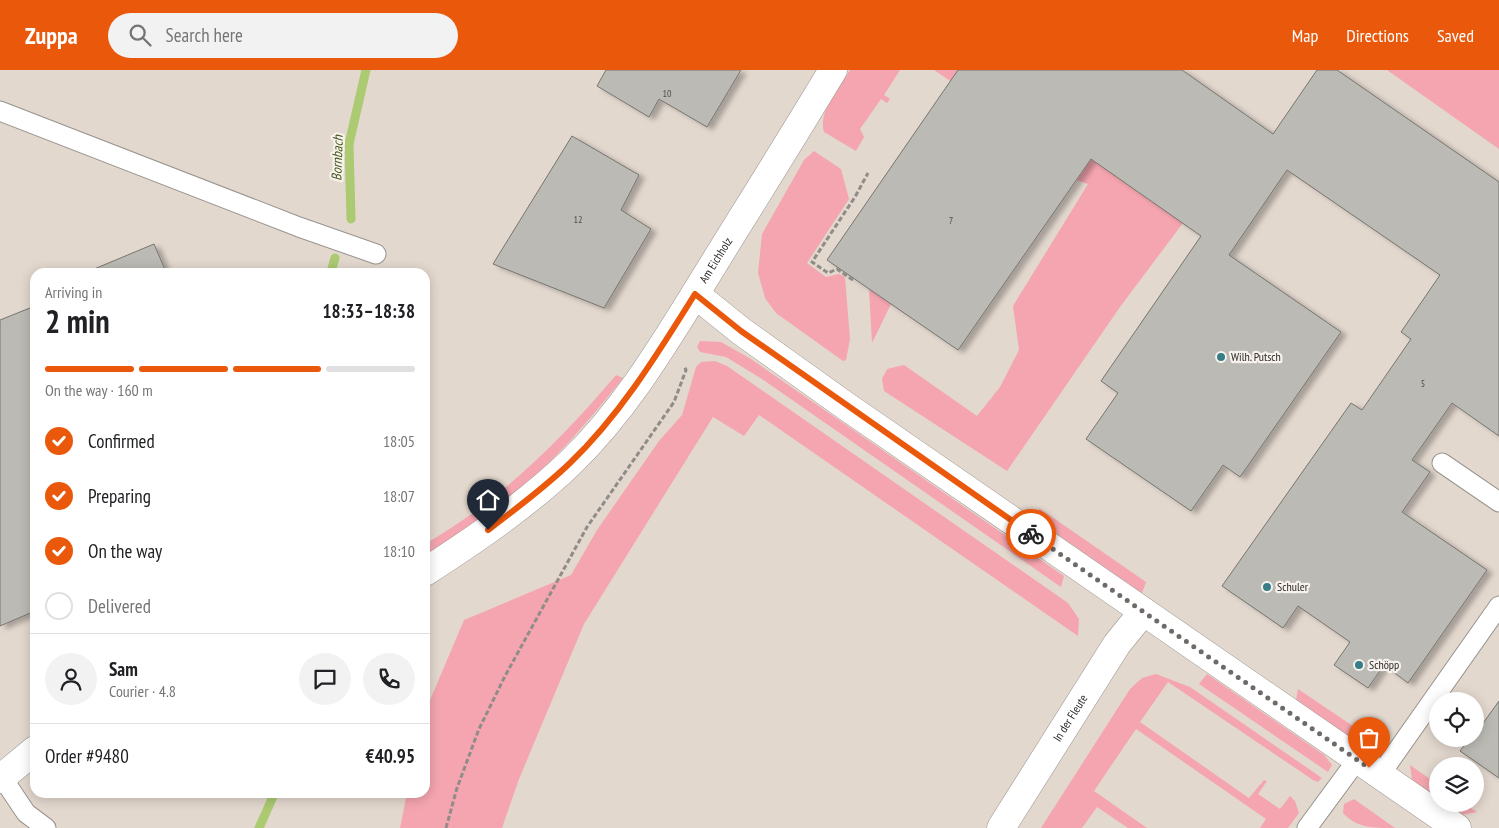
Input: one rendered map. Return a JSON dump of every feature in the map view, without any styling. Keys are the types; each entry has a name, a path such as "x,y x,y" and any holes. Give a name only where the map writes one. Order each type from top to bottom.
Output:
{"street":[{"name":"Am Eichholz","path":"430,569 475,540 525,503 571,462 611,419 670,335 833,70"},
{"path":"695,294 749,337 1457,828"},
{"name":"In der Fleute","path":"1001,828 1117,644 1143,612"},
{"path":"1,778 30,754"}],"lane":[{"path":"0,111 299,227 376,254"},
{"path":"1442,463 1499,502"},
{"path":"1380,775 1499,606"},
{"path":"1306,828 1357,760"},
{"path":"1,778 26,813 46,828"}],"path":[{"path":"853,280 838,269 828,273 812,262 855,197 868,173"},
{"path":"446,828 457,788 479,729 505,676 588,527 674,402 686,370 670,335"}],"shaded area":[{"path":"0,70 1499,70 1499,828 0,828"},
{"path":"850,70 900,70 884,95 890,99 887,103 881,99 860,129 864,137 856,151 824,132 823,124 824,116 831,100"},
{"path":"934,70 964,70 1183,223 1120,307 1007,471 884,391 882,379 887,369 904,365 977,416 1000,387 1019,350 1013,306 1088,184 1076,180 993,110"},
{"path":"1387,70 1499,70 1499,149"},
{"path":"814,151 841,169 849,199 807,263 826,277 839,274 845,277 850,339 846,360 843,361 776,313 765,298 758,273 762,234 804,160"},
{"path":"869,289 891,304 872,343"},
{"path":"700,341 721,342 751,359 1064,576 1061,587 762,379 726,357 700,352 697,347"},
{"path":"715,361 727,366 1068,603 1079,619 1078,636 759,415 744,436 713,417 584,624 519,779 502,828 400,828 406,798 430,798 430,700 464,620 571,575 597,530 659,441 682,415 696,367 701,362"},
{"path":"616,375 623,378 584,426 526,484 458,534 430,552 430,541 479,509 504,489 551,446"},
{"path":"1039,508 1146,582 1142,593 1038,521"},
{"path":"1156,674 1190,687 1322,778 1318,782 1313,780 1168,682 1140,722 1249,798 1264,780 1267,781 1258,794 1280,809 1290,796 1295,801 1299,813 1288,828 1260,828 1266,819 1136,729 1094,791 1147,828 1128,828 1097,807 1082,828 1041,828 1130,689 1142,678"},
{"path":"1207,674 1324,755 1332,765 1328,772 1199,684"},
{"path":"1298,689 1378,743 1365,748 1296,700"},
{"path":"1410,765 1429,778 1429,792 1412,780"},
{"path":"1354,799 1395,828 1366,826 1348,818 1343,813 1344,804"},
{"path":"1458,812 1477,812 1462,815"}],"building":[{"path":"606,70 741,70 707,127 659,99 649,117 597,86"},
{"path":"958,70 1182,70 1273,134 1317,70 1337,70 1499,182 1499,436 1452,403 1412,460 1430,472 1402,512 1487,570 1408,683 1384,665 1368,688 1334,665 1350,642 1298,606 1283,628 1222,586 1351,403 1362,410 1411,339 1401,332 1440,275 1287,170 1229,255 1341,332 1240,477 1223,465 1191,511 1086,439 1118,393 1101,381 1201,236 1091,159 958,350 827,260"},
{"path":"572,136 639,175 621,210 651,229 604,308 493,264"},
{"path":"154,244 164,268 97,268"},
{"path":"30,308 30,613 0,626 0,320"},
{"path":"1499,701 1499,778 1484,768 1484,757 1469,757 1460,751 1463,747 1484,747 1484,722"}],"waterway":[{"name":"Bornbach","path":"351,219 349,144 366,70"},
{"name":"Bornbach","path":"332,268 335,258"},
{"name":"Bornbach","path":"259,828 272,798"}],"way so far":[{"path":"1031,534 1369,768"}],"place":[{"name":"Wilh. Putsch","path":"1221,357"},
{"name":"Schuler","path":"1267,587"},
{"name":"Schöpp","path":"1359,665"}],"route":[{"path":"488,530 525,503 571,462 611,419 654,359 695,294 741,331 1031,534"}]}
